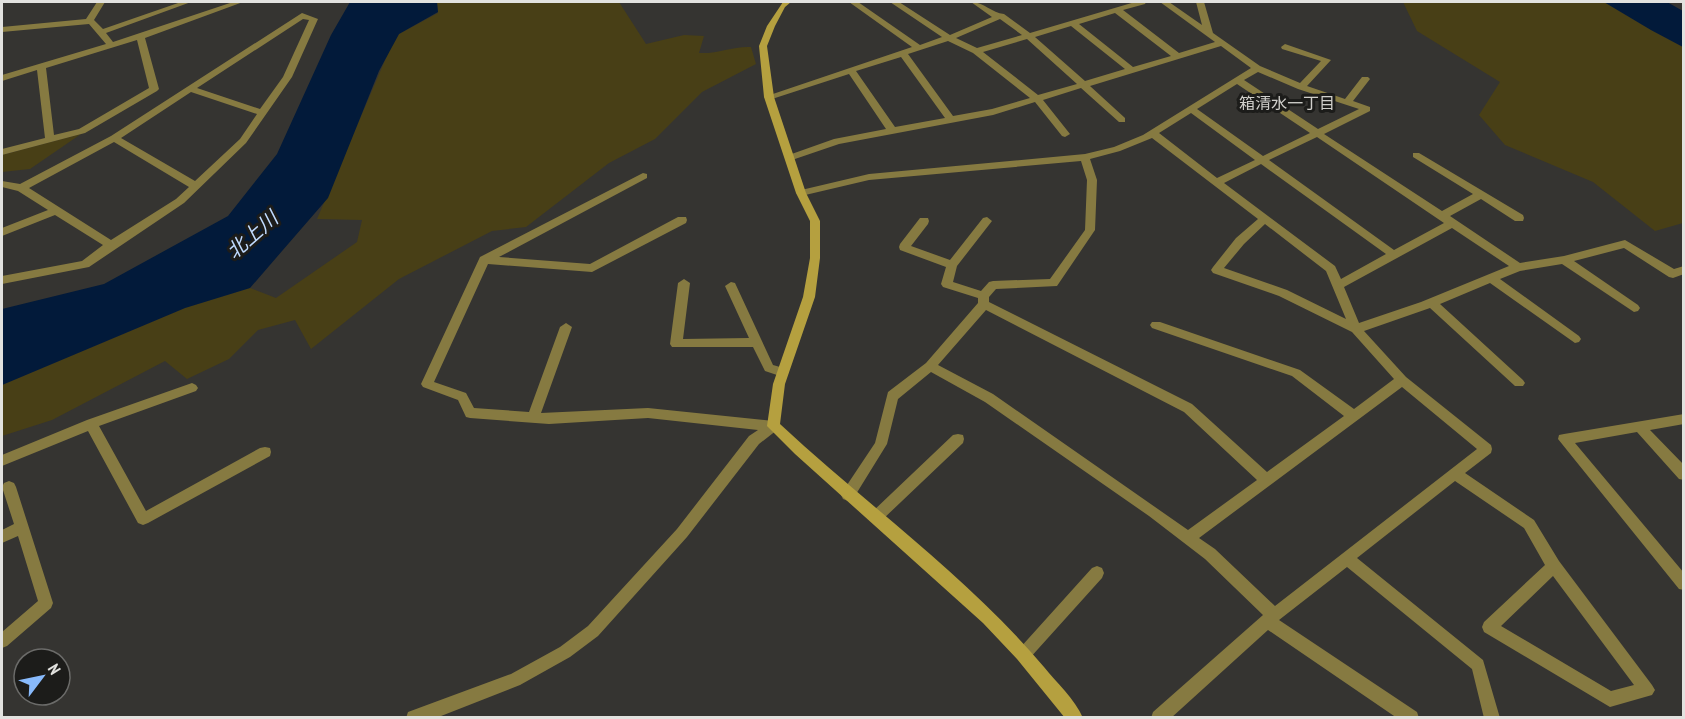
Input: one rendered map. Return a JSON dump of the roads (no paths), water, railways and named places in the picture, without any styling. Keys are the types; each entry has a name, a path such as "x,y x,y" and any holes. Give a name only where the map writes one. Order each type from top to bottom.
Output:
{"street":[{"path":"89,21 101,2"},
{"path":"101,32 187,2"},
{"path":"2,78 140,36 239,2"},
{"path":"414,717 452,701 515,680 565,652 593,631 682,533 754,440 773,426 779,384 809,297 815,258 815,221 801,193 769,97 763,46 771,26 782,6 787,2"},
{"path":"853,2 919,48"},
{"path":"894,2 949,38 976,51 1038,100 1065,134"},
{"path":"975,2 998,17"},
{"path":"976,51 1142,2"},
{"path":"1164,2 1257,68 1301,87 1367,109 1217,182"},
{"path":"1200,2 1209,34"},
{"path":"1117,9 1178,57"},
{"path":"769,97 949,38 1001,15 1029,36 1122,120"},
{"path":"2,280 85,264 180,201 243,141 286,77 314,19 302,16 114,138 21,188"},
{"path":"2,29 89,21 111,45"},
{"path":"1073,23 1132,71"},
{"path":"2,152 82,131 154,89 140,36"},
{"path":"789,158 837,141 993,112 1222,43"},
{"path":"1285,47 1327,60 1301,87"},
{"path":"903,53 951,120"},
{"path":"41,66 50,139"},
{"path":"801,193 869,177 1085,157 1117,149 1152,133 1257,68"},
{"path":"851,70 893,132"},
{"path":"1347,102 1365,79"},
{"path":"1237,81 1518,267"},
{"path":"190,89 263,113"},
{"path":"1191,109 1394,255"},
{"path":"1152,133 1331,269 1356,329 1402,380 1486,448 1271,618 1159,717"},
{"path":"114,138 195,186"},
{"path":"1416,155 1519,218"},
{"path":"848,495 882,444 892,396 930,366 993,285 1053,283 1090,230 1092,180 1085,157"},
{"path":"644,176 484,260 427,384 462,397 470,413 533,418 648,413 773,426 987,617 1024,654 1075,717"},
{"path":"2,184 21,188 111,245"},
{"path":"1442,216 1480,195"},
{"path":"2,232 57,210"},
{"path":"1265,218 1240,241 1216,270 1283,293 1356,329 1518,267 1564,260 1624,244 1678,272 1683,282"},
{"path":"484,260 592,268 682,220"},
{"path":"987,220 952,265 947,284 983,300 1188,408 1266,480"},
{"path":"924,221 904,247 952,265"},
{"path":"1338,285 1453,223"},
{"path":"1564,260 1634,308"},
{"path":"1490,277 1575,339"},
{"path":"684,283 676,344 757,342"},
{"path":"731,286 769,368 783,372"},
{"path":"1431,302 1519,383"},
{"path":"1156,325 1296,372 1354,416"},
{"path":"533,418 566,327"},
{"path":"930,366 989,398 1154,512 1210,554 1271,618 1411,717"},
{"path":"1188,538 1402,380"},
{"path":"2,461 91,424 192,388"},
{"path":"1683,419 1564,439 1683,584"},
{"path":"91,424 143,519 265,452"},
{"path":"1640,426 1683,475"},
{"path":"876,517 958,439"},
{"path":"1455,474 1529,524 1561,576 1647,690 1610,699 1488,627 1554,566"},
{"path":"2,641 46,603 9,487"},
{"path":"2,537 22,526"},
{"path":"1348,559 1478,665 1492,717"},
{"path":"1024,654 1097,573"},
{"path":"442,717 452,701"}],"water":[{"name":"北上川","path":"350,2 437,2 438,12 399,34 379,71 328,198 250,288 185,308 2,385 2,309 104,284 228,216 277,154 331,35"},
{"path":"1604,2 1667,2 1683,11 1683,47 1651,30"}],"district":[{"name":"箱清水一丁目","path":"1287,103"}]}
